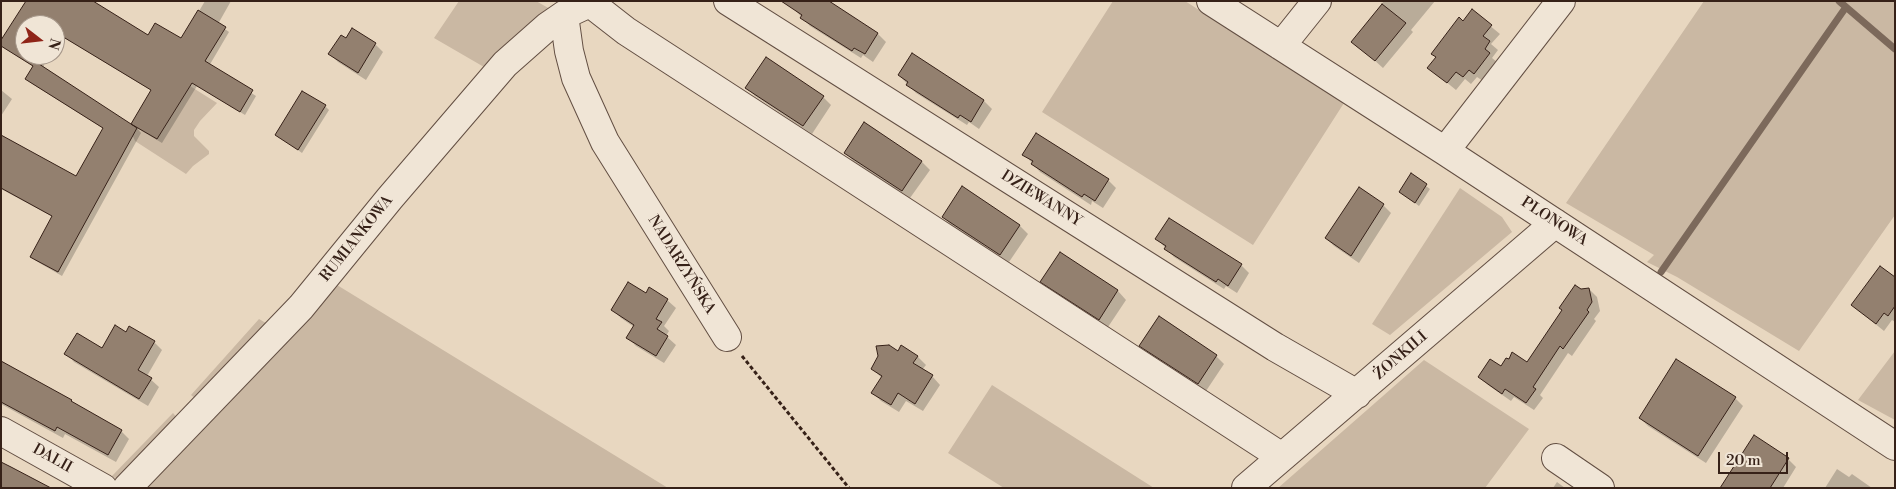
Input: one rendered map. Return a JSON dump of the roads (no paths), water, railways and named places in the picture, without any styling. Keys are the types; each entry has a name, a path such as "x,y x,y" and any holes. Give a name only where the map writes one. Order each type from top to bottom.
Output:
{"street":[{"name":"DZIEWANNY","path":"728,1 1275,347 1356,394"},
{"name":"PLONOWA","path":"1211,1 1445,151 1895,446"},
{"path":"1281,46 1317,1"},
{"path":"1445,151 1561,1"},
{"path":"592,2 626,31 1282,457"},
{"name":"RUMIANKOWA","path":"128,488 301,307 390,198 505,64 548,26 592,2"},
{"name":"NADARZYŃSKA","path":"564,16 576,78 605,142 727,337"},
{"name":"ŻONKILI","path":"1246,488 1555,223"},
{"name":"DALII","path":"1,431 103,488"},
{"path":"1556,458 1600,488"}],"waterway":[{"path":"1839,1 1895,49"},
{"path":"1661,272 1846,7"}]}
